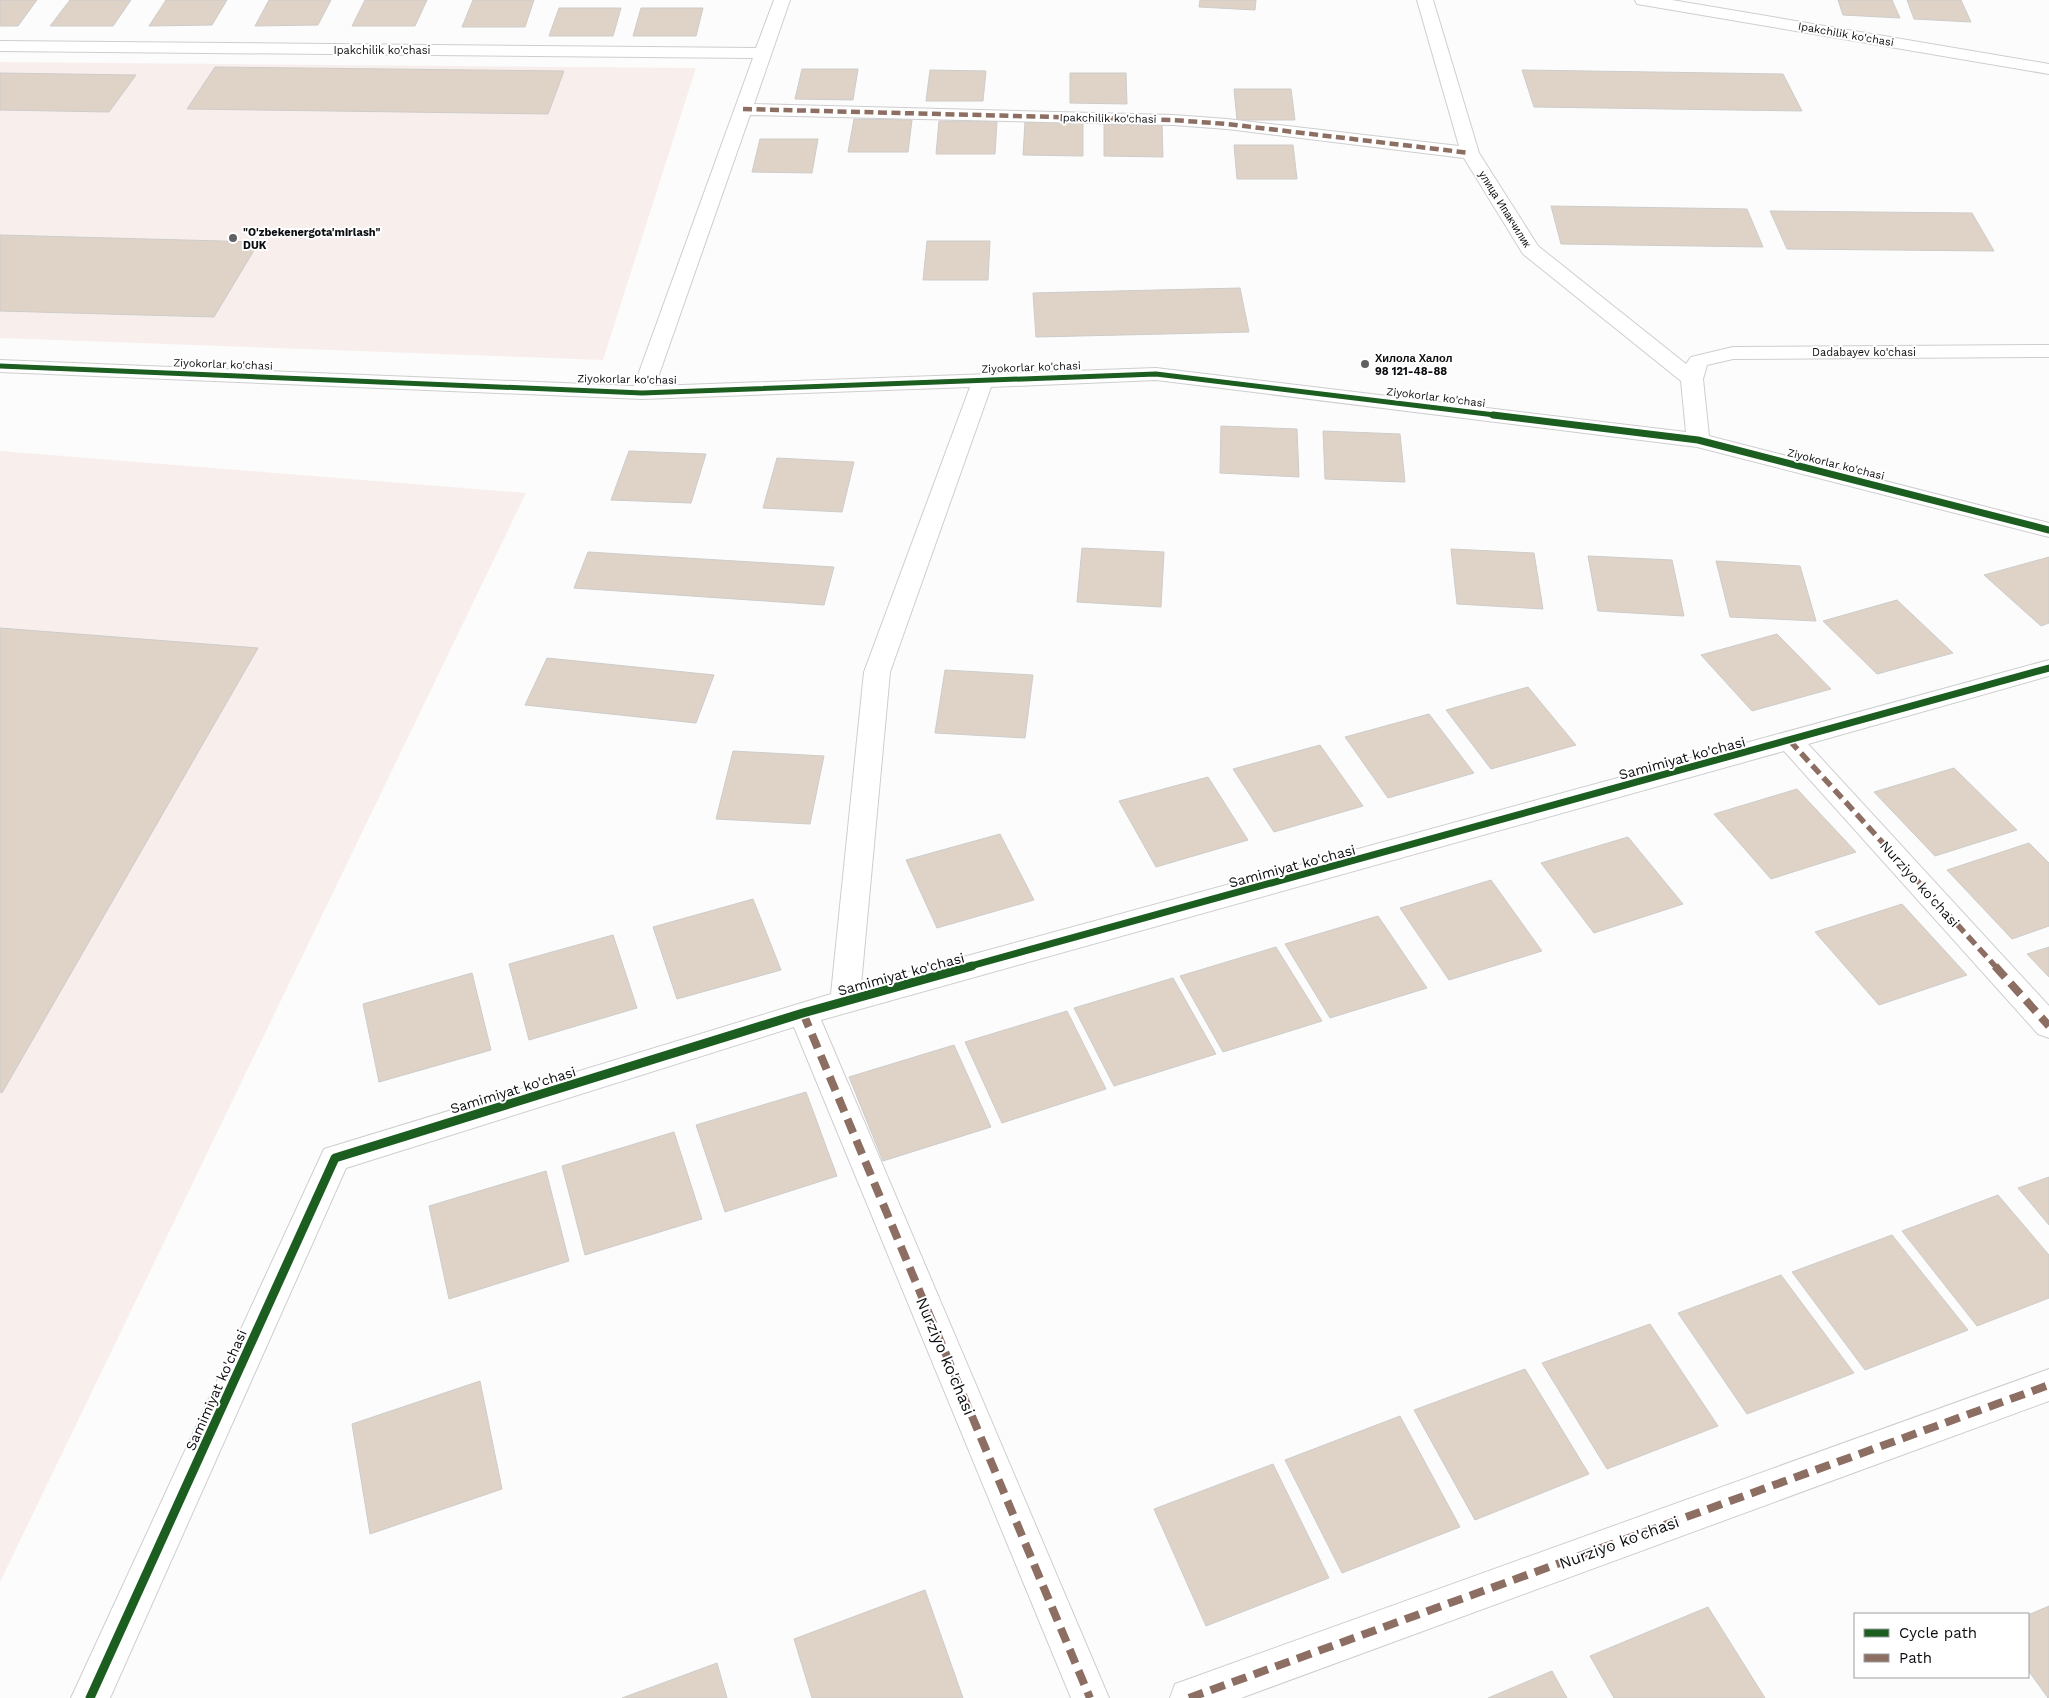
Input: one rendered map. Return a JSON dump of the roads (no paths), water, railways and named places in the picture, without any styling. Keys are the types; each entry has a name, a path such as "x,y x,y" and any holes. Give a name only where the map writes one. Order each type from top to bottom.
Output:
{"street":[{"path":"642,393 782,0"},
{"name":"улица Ипакчилик","path":"1425,0 1470,153 1530,250 1692,380"},
{"name":"Ipakchilik ko'chasi","path":"1643,0 2049,69"},
{"name":"Ipakchilik ko'chasi","path":"0,46 763,53"},
{"name":"Ipakchilik ko'chasi","path":"743,109 1173,120 1227,124 1470,153"},
{"name":"Dadabayev ko'chasi","path":"1692,380 1698,361 1733,353 2049,351"},
{"name":"Ziyokorlar ko'chasi","path":"0,366 642,393 1156,374 1698,440 2049,530"},
{"path":"845,1002 877,672 982,380"},
{"path":"1692,380 1698,440"},
{"name":"Samimiyat ko'chasi","path":"90,1698 335,1158 803,1013 2049,668"},
{"name":"Nurziyo ko'chasi","path":"1790,741 2049,1026"},
{"name":"Nurziyo ko'chasi","path":"803,1013 1090,1698"},
{"name":"Nurziyo ko'chasi","path":"1189,1698 2049,1386"}],"place":[{"name":"\"O'zbekenergota'mirlash\" DUK","path":"233,238"},
{"name":"Хилола Халол 98 121-48-88","path":"1365,364"}]}
